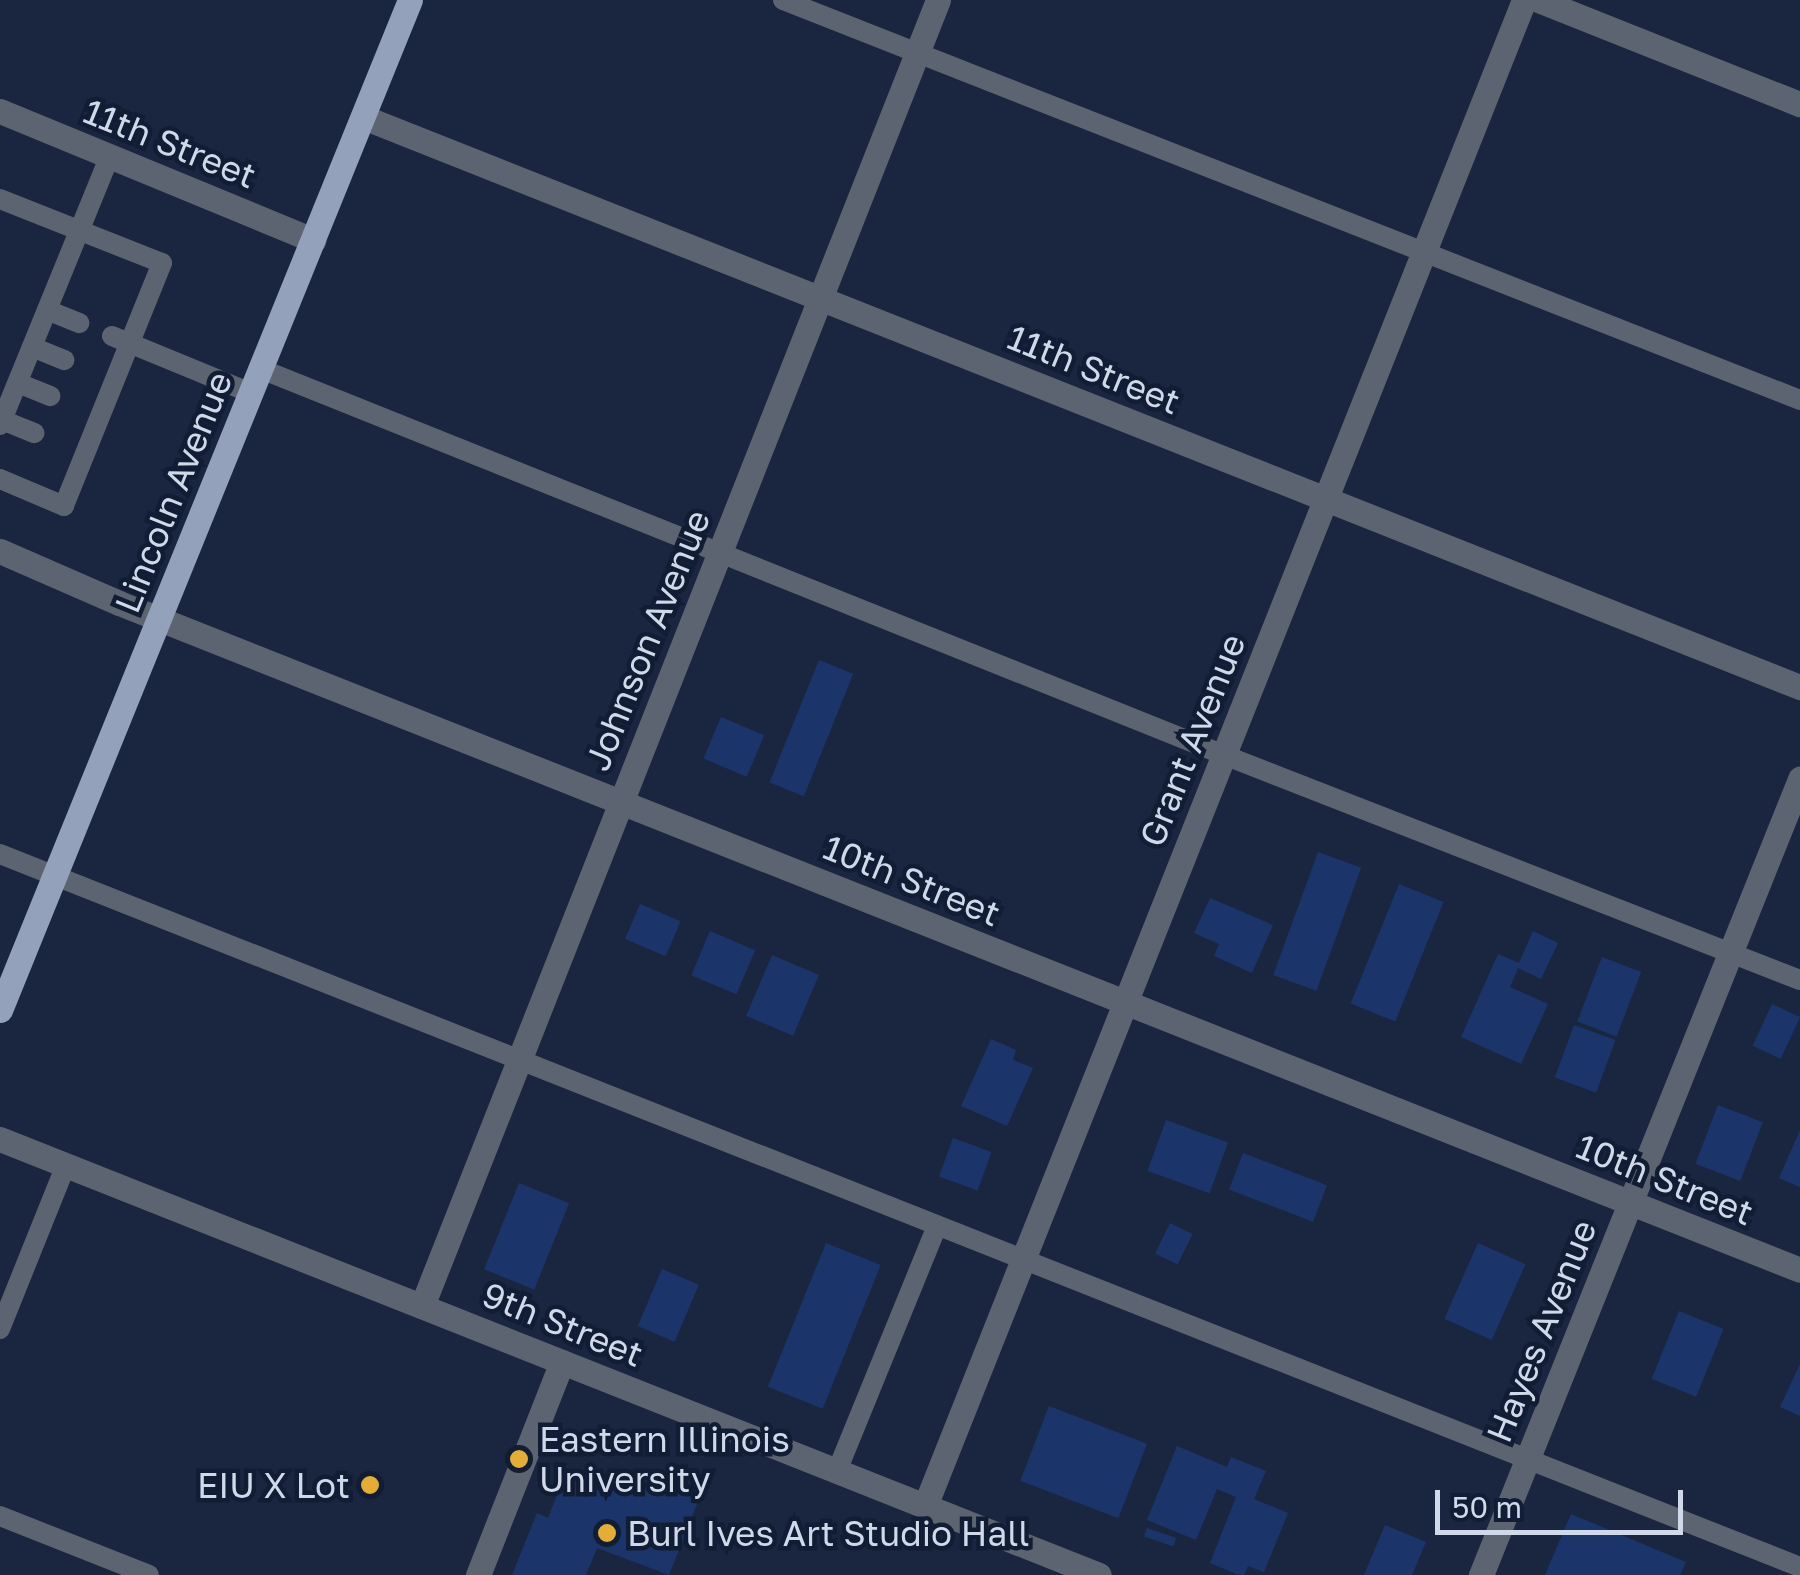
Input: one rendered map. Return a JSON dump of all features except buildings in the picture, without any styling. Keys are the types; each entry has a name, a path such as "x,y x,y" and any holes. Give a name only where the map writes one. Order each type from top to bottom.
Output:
{"main road":[{"name":"Lincoln Avenue","path":"0,1010 410,0"}],"street":[{"name":"Johnson Avenue","path":"422,1306 938,0"},
{"name":"Grant Avenue","path":"925,1506 1524,0"},
{"path":"1538,0 1800,104"},
{"name":"11th Street","path":"0,111 313,240"},
{"name":"11th Street","path":"363,117 1800,687"},
{"name":"10th Street","path":"0,551 159,618 1800,1270"},
{"name":"Hayes Avenue","path":"1482,1575 1800,779"},
{"name":"9th Street","path":"0,1139 1100,1575"},
{"path":"478,1575 562,1362"}],"lane":[{"path":"783,0 1800,400"},
{"path":"34,433 1,423 110,156"},
{"path":"0,198 162,264 121,340 115,380 91,414 77,451 64,506 0,479"},
{"path":"47,310 79,323"},
{"path":"121,340 256,381 720,552 1224,756 1800,980"},
{"path":"32,348 64,360"},
{"path":"94,372 115,380"},
{"path":"18,383 50,396"},
{"path":"0,854 1800,1568"},
{"path":"0,1329 66,1164"},
{"path":"837,1471 936,1226"},
{"path":"0,1516 149,1575"}],"place":[{"name":"Eastern Illinois University","path":"519,1459"},
{"name":"EIU X Lot","path":"370,1485"},
{"name":"Burl Ives Art Studio Hall","path":"607,1533"}]}
